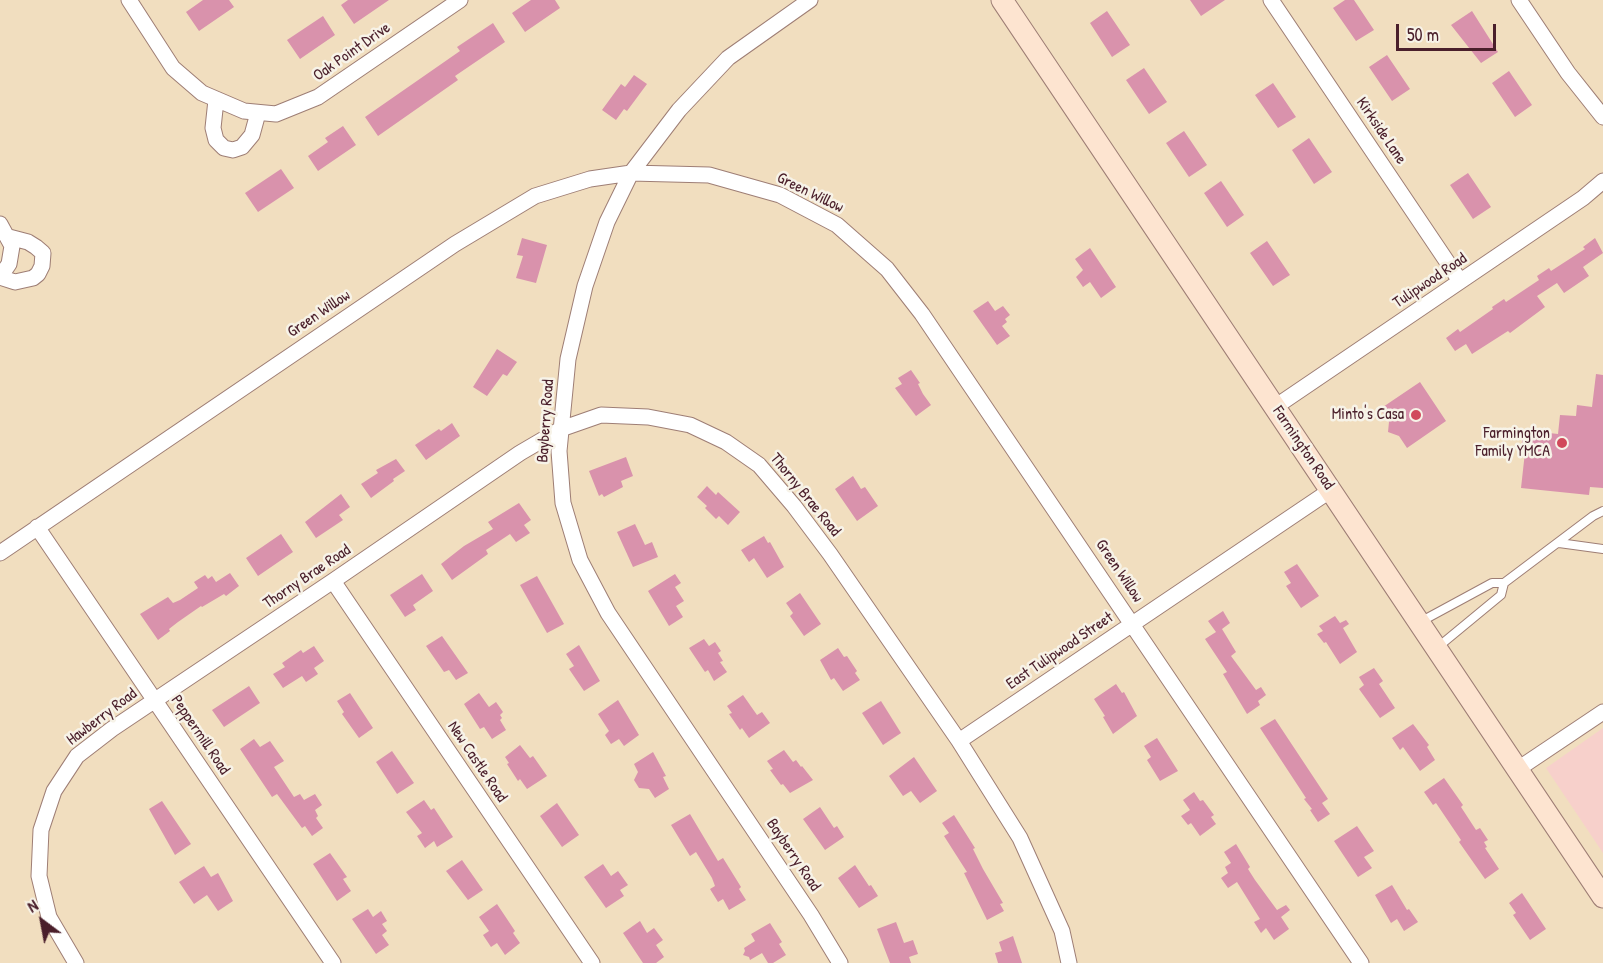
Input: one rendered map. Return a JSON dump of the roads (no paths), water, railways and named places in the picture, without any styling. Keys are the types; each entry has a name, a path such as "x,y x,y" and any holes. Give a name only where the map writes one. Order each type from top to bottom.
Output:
{"street":[{"name":"Oak Point Drive","path":"129,0 173,68 202,93 244,111 276,114 318,97 460,0"},
{"name":"Bayberry Road","path":"810,0 728,58 679,110 632,173 607,222 585,286 568,359 559,451 563,503 580,561 610,616 812,915 840,963"},
{"name":"Farmington Road","path":"1002,0 1603,896"},
{"name":"Kirkside Lane","path":"1271,0 1460,281"},
{"path":"1519,0 1568,73 1603,117"},
{"path":"216,100 213,128 216,140 224,148 233,150 242,147 252,135 258,113"},
{"name":"Green Willow","path":"0,553 465,238 535,196 590,179 632,173 709,175 780,195 837,225 887,269 922,314 1361,963"},
{"name":"Tulipwood Road","path":"1275,408 1583,198 1603,181"},
{"path":"0,224 12,246 9,264 0,277 15,282 33,278 42,266 43,254 28,242 9,237"},
{"name":"Thorny Brae Road","path":"154,700 520,453 561,429 602,415 648,417 690,425 726,441 759,465 830,554 959,741 1020,838 1062,931 1069,963"},
{"name":"East Tulipwood Street","path":"959,741 1331,490"},
{"name":"Peppermill Road","path":"38,527 333,963"},
{"name":"New Castle Road","path":"333,581 592,963"},
{"name":"Hawberry Road","path":"76,963 49,916 39,876 41,830 54,791 77,756 154,700"},
{"path":"1518,769 1603,712"}],"lane":[{"path":"1419,622 1492,583 1504,583 1593,516 1603,511"},
{"path":"1559,543 1603,549"},
{"path":"1437,648 1501,595 1504,583"}],"place":[{"name":"Minto's Casa","path":"1416,415"},
{"name":"Farmington Family YMCA","path":"1562,443"}]}
